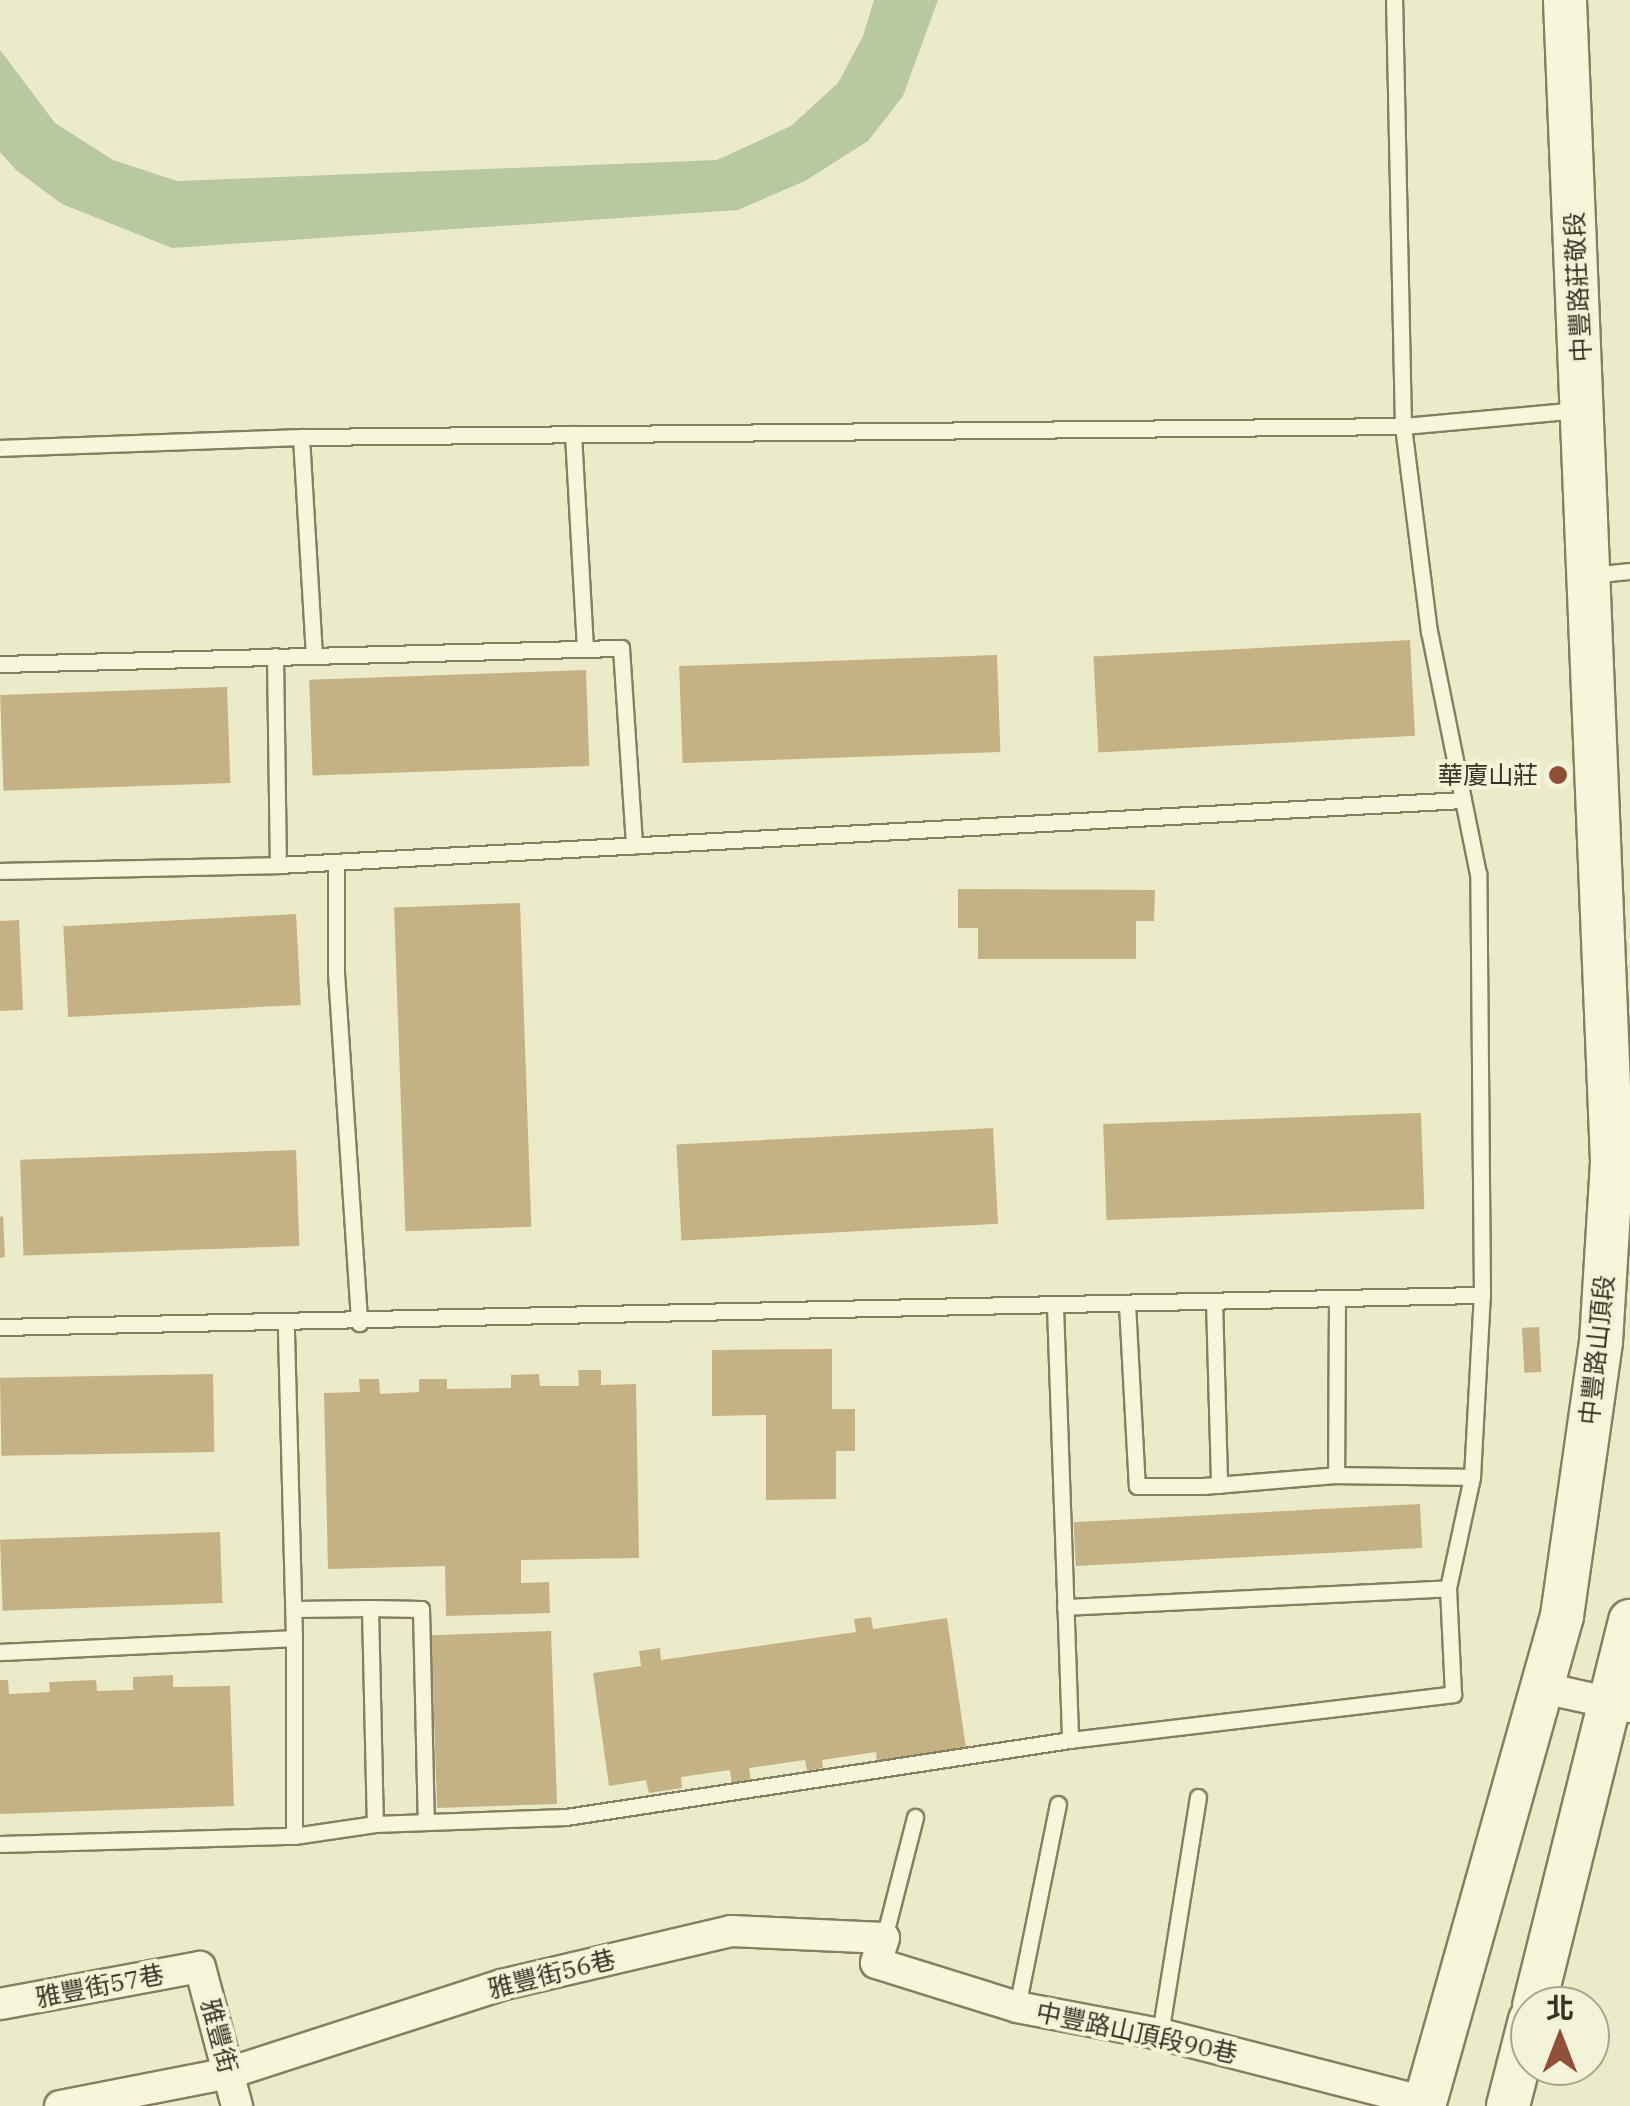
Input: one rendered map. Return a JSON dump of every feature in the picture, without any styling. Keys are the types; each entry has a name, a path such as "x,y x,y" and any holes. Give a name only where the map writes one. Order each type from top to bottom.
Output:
{"main road":[{"name":"中豐路莊敬段","path":"1565,0 1583,409 1610,573"},
{"name":"中豐路山頂段","path":"1424,2104 1562,1616 1601,1342 1612,1161 1610,573"},
{"path":"1540,1986 1620,1704 1630,1621"}],"street":[{"path":"1539,1687 1620,1704"},
{"name":"雅豐街56巷","path":"60,2106 229,2073 502,1985 731,1931 884,1938"},
{"name":"中豐路山頂段90巷","path":"884,1938 876,1963 1018,2007 1160,2034 1424,2104"},
{"name":"雅豐街","path":"200,1967 237,2106"},
{"name":"雅豐街57巷","path":"0,2004 200,1967"}],"lane":[{"path":"0,1844 294,1836 375,1824 566,1818 1070,1740 1452,1694 1448,1588 1472,1477 1482,1295 1478,874 1429,632 1403,426 1394,0"},
{"path":"0,448 301,437 1403,426 1583,409"},
{"path":"573,434 584,648"},
{"path":"301,437 314,656"},
{"path":"0,664 621,648 634,846"},
{"path":"276,656 278,865"},
{"path":"0,871 278,865 1464,800"},
{"path":"336,862 336,972 359,1323"},
{"path":"0,1327 359,1323 1482,1295"},
{"path":"1336,1475 1337,1299"},
{"path":"1214,1301 1219,1485"},
{"path":"1128,1304 1137,1486 1219,1485 1336,1475 1472,1477"},
{"path":"1055,1306 1070,1740"},
{"path":"286,1324 294,1609 294,1836"},
{"path":"1065,1608 1448,1588"},
{"path":"370,1608 375,1824"},
{"path":"294,1609 420,1610 426,1822"},
{"path":"0,1652 294,1638"},
{"path":"1160,2034 1198,1797"},
{"path":"1018,2007 1058,1804"},
{"path":"884,1938 915,1818"}],"green space":[{"path":"874,0 938,0 903,96 868,141 805,181 738,210 172,248 62,204 16,170 0,152 0,50 55,123 113,160 177,181 717,160 791,126 838,83 863,36"}],"building":[{"path":"1410,640 1415,736 1098,752 1093,657"},
{"path":"997,655 1000,752 683,763 679,666"},
{"path":"586,670 589,766 313,776 309,680"},
{"path":"227,687 230,783 3,791 0,695"},
{"path":"958,889 1155,890 1154,921 1136,921 1136,959 978,959 978,928 958,928"},
{"path":"520,903 531,1227 405,1231 394,907"},
{"path":"296,914 301,1005 68,1017 63,926"},
{"path":"19,920 23,1010 0,1011 0,921"},
{"path":"1421,1113 1424,1209 1107,1220 1103,1124"},
{"path":"993,1128 998,1224 681,1240 676,1145"},
{"path":"296,1150 299,1246 24,1256 20,1160"},
{"path":"3,1216 5,1257 0,1258 0,1217"},
{"path":"1539,1327 1541,1372 1524,1373 1522,1328"},
{"path":"832,1349 832,1409 855,1409 855,1451 836,1451 836,1499 766,1500 766,1415 712,1416 712,1350"},
{"path":"578,1370 601,1370 601,1385 636,1384 639,1558 521,1560 521,1583 549,1582 550,1613 446,1616 445,1566 328,1569 324,1393 360,1392 359,1379 379,1379 380,1394 419,1392 419,1379 447,1379 447,1389 511,1388 511,1375 539,1374 540,1386 579,1386"},
{"path":"213,1374 214,1452 1,1456 0,1378"},
{"path":"1420,1504 1422,1548 1076,1566 1073,1522"},
{"path":"220,1532 222,1603 3,1611 0,1540"},
{"path":"871,1617 873,1629 947,1618 966,1748 877,1762 876,1752 822,1760 823,1768 807,1771 805,1760 749,1768 751,1782 732,1785 730,1770 681,1777 682,1788 649,1793 646,1780 609,1786 593,1673 641,1666 639,1651 660,1648 661,1660 856,1632 854,1619"},
{"path":"551,1631 557,1804 437,1808 431,1635"},
{"path":"173,1675 173,1687 230,1686 234,1806 0,1814 0,1680 8,1680 9,1694 50,1692 49,1682 96,1680 97,1691 133,1690 133,1677"}],"place":[{"name":"華廈山莊","path":"1558,775"}]}
